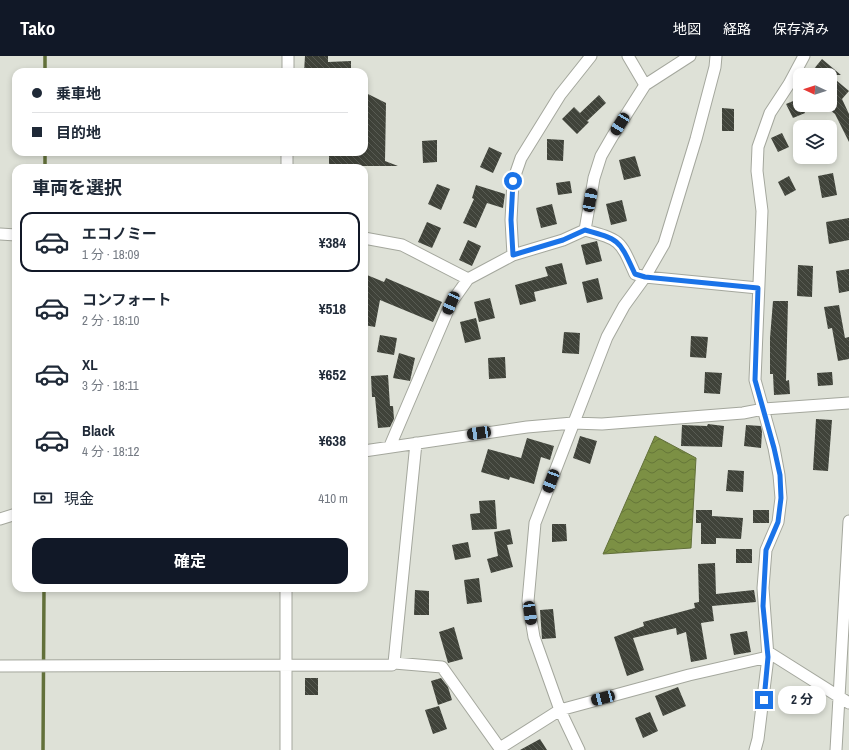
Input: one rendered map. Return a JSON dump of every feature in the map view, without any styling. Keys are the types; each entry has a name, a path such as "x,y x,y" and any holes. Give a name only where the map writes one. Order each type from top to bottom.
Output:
{"street":[{"path":"288,56 288,68"},
{"path":"513,255 511,220 513,181 521,158 560,94 592,56"},
{"path":"628,56 645,85"},
{"path":"585,230 594,178 601,156 645,85 690,56"},
{"path":"579,750 560,710 534,637 528,601 535,524 607,337 624,306 645,277 664,244 696,139 715,67 716,56"},
{"path":"755,750 759,731 768,654 763,606 765,557 766,550 778,522 781,498 780,475 764,409 755,380 762,211 758,171 758,147 770,113 789,84 804,56"},
{"path":"390,446 451,303 468,279 513,255 563,240 585,230 613,238 624,249 635,274 645,277 758,288"},
{"path":"0,234 12,234"},
{"path":"368,239 402,245 468,279"},
{"path":"368,450 498,430 573,423 602,424 727,414 764,409 849,403"},
{"path":"394,663 416,443"},
{"path":"0,518 12,515"},
{"path":"836,750 849,521"},
{"path":"286,592 286,750"},
{"path":"0,666 286,666 392,665 394,663 442,667 500,749 560,710 768,654 849,703"}],"water":[{"path":"655,436 696,458 691,548 603,554"}],"building":[{"path":"305,56 328,56 328,62 351,61 351,68 304,68"},
{"path":"822,59 833,68 815,68"},
{"path":"837,81 849,91 842,99 849,114 849,142 835,114 832,112 837,112"},
{"path":"368,94 386,103 385,161 398,166 329,164 329,156 368,156"},
{"path":"599,95 606,103 587,121 589,122 577,134 562,119 574,107 580,113"},
{"path":"793,101 793,112 805,113 793,118 786,104"},
{"path":"722,108 734,109 734,131 722,131"},
{"path":"782,133 789,147 778,152 771,138"},
{"path":"547,139 564,140 563,161 547,160"},
{"path":"437,140 437,162 423,163 422,141"},
{"path":"489,147 502,153 493,173 480,167"},
{"path":"635,156 641,176 624,180 619,160"},
{"path":"833,173 837,195 822,198 818,176"},
{"path":"789,176 796,190 785,196 778,182"},
{"path":"570,181 572,193 558,195 556,183"},
{"path":"437,184 450,189 441,210 428,204"},
{"path":"476,185 505,194 503,208 487,203 476,228 463,223 474,199 472,198"},
{"path":"622,200 627,221 611,225 606,204"},
{"path":"552,204 557,224 541,228 536,208"},
{"path":"849,218 849,240 829,244 826,222"},
{"path":"427,222 441,228 432,248 418,242"},
{"path":"468,240 481,246 472,266 459,260"},
{"path":"597,241 602,261 586,265 581,245"},
{"path":"562,263 567,284 534,292 536,301 520,305 515,285 548,276 545,267"},
{"path":"798,265 813,266 812,297 797,296"},
{"path":"849,269 849,291 839,293 836,271"},
{"path":"368,275 384,282 386,278 442,302 433,322 380,300 375,327 368,326"},
{"path":"598,278 603,299 587,303 582,282"},
{"path":"490,298 495,318 479,322 474,302"},
{"path":"773,301 788,301 786,381 789,380 790,394 774,395 773,374 770,374 770,338"},
{"path":"839,305 845,338 849,337 849,359 838,361 832,328 828,329 824,307"},
{"path":"476,318 481,339 465,343 460,322"},
{"path":"564,332 580,333 579,354 562,353"},
{"path":"380,335 397,338 394,355 377,352"},
{"path":"691,336 708,337 706,358 690,357"},
{"path":"399,353 415,358 410,381 393,378"},
{"path":"505,357 506,378 489,379 488,358"},
{"path":"705,372 722,373 720,394 704,393"},
{"path":"832,372 833,385 818,386 817,373"},
{"path":"388,375 390,406 393,406 394,419 390,427 378,428 375,397 372,397 371,376"},
{"path":"816,419 832,420 828,471 813,470"},
{"path":"708,424 724,426 722,447 681,446 682,425 707,426"},
{"path":"746,425 761,426 761,448 744,446"},
{"path":"580,436 597,441 590,464 573,458"},
{"path":"527,438 554,446 550,460 541,457 534,484 510,477 509,480 481,472 488,449 521,458"},
{"path":"728,470 744,471 743,492 726,491"},
{"path":"495,500 497,529 472,530 470,514 480,513 479,501"},
{"path":"696,510 712,510 712,516 743,518 741,539 716,538 716,544 701,544 701,523 696,523"},
{"path":"753,510 769,510 769,523 753,523"},
{"path":"552,524 566,524 567,541 552,542"},
{"path":"510,529 513,544 507,545 513,567 491,573 487,559 498,556 494,532"},
{"path":"468,542 471,557 455,560 452,545"},
{"path":"736,549 752,549 752,563 736,563"},
{"path":"715,563 716,594 754,590 756,602 712,606 714,621 701,623 707,659 691,662 686,632 677,635 676,628 633,638 644,670 627,676 614,637 644,626 643,622 695,608 694,603 699,602 698,564"},
{"path":"479,578 482,602 467,604 464,580"},
{"path":"415,590 429,591 429,615 414,615"},
{"path":"553,609 556,638 542,639 540,610"},
{"path":"454,627 463,659 448,663 439,632"},
{"path":"747,631 751,652 734,655 730,634"},
{"path":"305,678 318,678 318,695 305,695"},
{"path":"441,678 448,687 452,700 438,705 431,681"},
{"path":"678,687 686,706 663,716 655,696"},
{"path":"439,706 447,729 433,734 425,710"},
{"path":"650,712 658,731 643,738 635,718"},
{"path":"540,739 547,750 520,750"}],"waterway":[{"path":"45,56 45,68"},
{"path":"45,156 45,164"},
{"path":"43,750 44,592"}],"route":[{"path":"513,181 511,220 513,255 563,240 575,233 585,230 613,238 624,249 635,274 645,277 758,288 755,380 764,409 780,475 781,498 778,522 766,550 763,606 768,657 764,700"}]}
